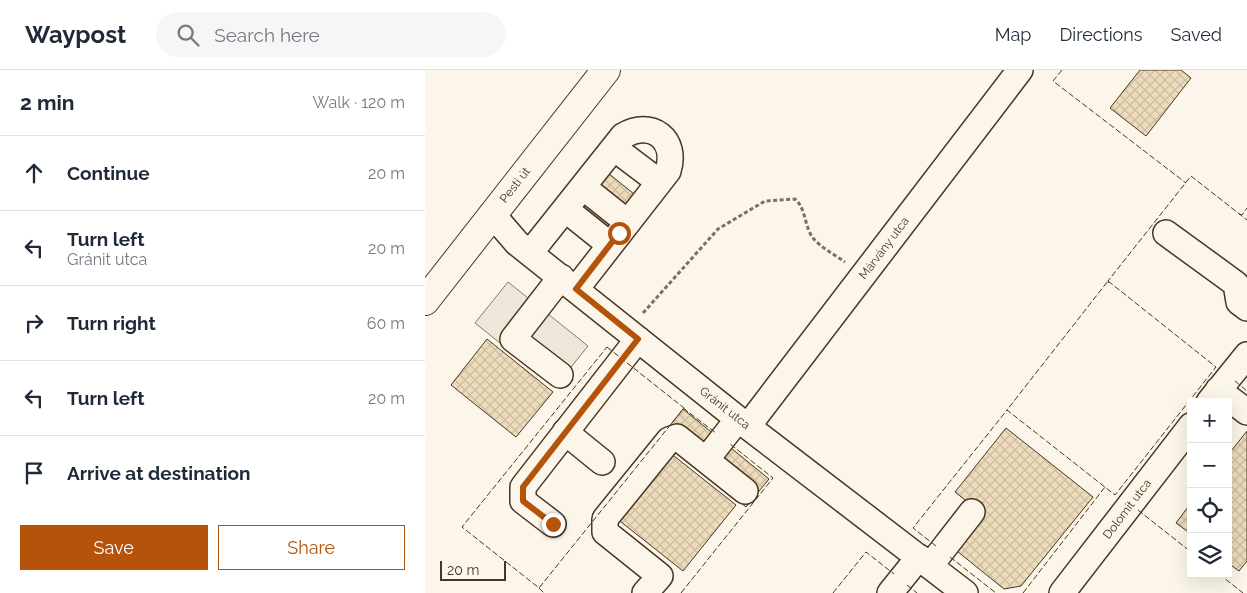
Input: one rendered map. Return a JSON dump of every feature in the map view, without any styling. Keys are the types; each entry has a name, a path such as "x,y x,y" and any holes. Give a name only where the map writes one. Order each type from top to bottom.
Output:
{"main road":[{"name":"Pesti út","path":"425,301 606,70"}],"street":[{"name":"Márvány utca","path":"706,460 743,423 863,276 1020,70"},
{"path":"530,253 623,136 631,131 651,130 660,135 668,147 671,162 668,171 623,227 513,339 560,375"},
{"path":"614,148 659,182"},
{"path":"579,192 623,227"},
{"path":"579,192 623,227"},
{"name":"Gránit utca","path":"492,214 517,243 743,423 965,593"},
{"path":"1166,232 1236,284 1239,302 1247,308"},
{"path":"553,524 523,501 523,487 565,432 633,335"},
{"path":"1247,355 1219,389 1247,412"},
{"name":"Dolomit utca","path":"1062,593 1187,431"},
{"path":"565,432 602,462"},
{"path":"645,593 660,576 605,532 605,519 669,440 677,437 745,490"},
{"path":"890,593 925,562 972,512"}],"path":[{"path":"633,335 718,228 765,201 795,199 801,204 805,225 814,239 863,276"}],"shaded area":[{"path":"508,282 588,346 555,387 475,323"}],"building":[{"path":"1140,70 1181,70 1191,78 1146,136 1110,108"},
{"path":"608,173 634,194 595,242 569,221"},
{"path":"487,339 553,392 516,437 451,385"},
{"path":"683,409 769,479 746,507 660,438"},
{"path":"1006,428 1093,497 1021,586 1004,589 952,547 980,512 955,492"},
{"path":"1247,431 1247,561 1239,571 1232,566 1232,450"},
{"path":"669,452 736,505 683,571 616,518"},
{"path":"1187,508 1187,531 1176,523"}],"fence":[{"path":"1062,70 1053,81 1186,183"},
{"path":"1109,283 1108,281 1191,176 1247,220"},
{"path":"1239,214 1242,215 1247,208"},
{"path":"1108,281 1216,367 1115,495 1007,410 1108,281"},
{"path":"607,347 684,408 539,588 462,527 607,347"},
{"path":"1235,381 1247,391"},
{"path":"683,408 716,433"},
{"path":"936,546 913,528 1007,410"},
{"path":"681,593 773,478 730,444"},
{"path":"1023,593 1105,487"},
{"path":"1138,510 1187,549"},
{"path":"833,593 866,552 894,574"},
{"path":"950,557 996,593"},
{"path":"1224,578 1243,593"},
{"path":"907,585 917,593"},
{"path":"539,588 544,593"}],"route":[{"path":"553,524 523,501 523,487 638,339 576,289 619,233"}]}
